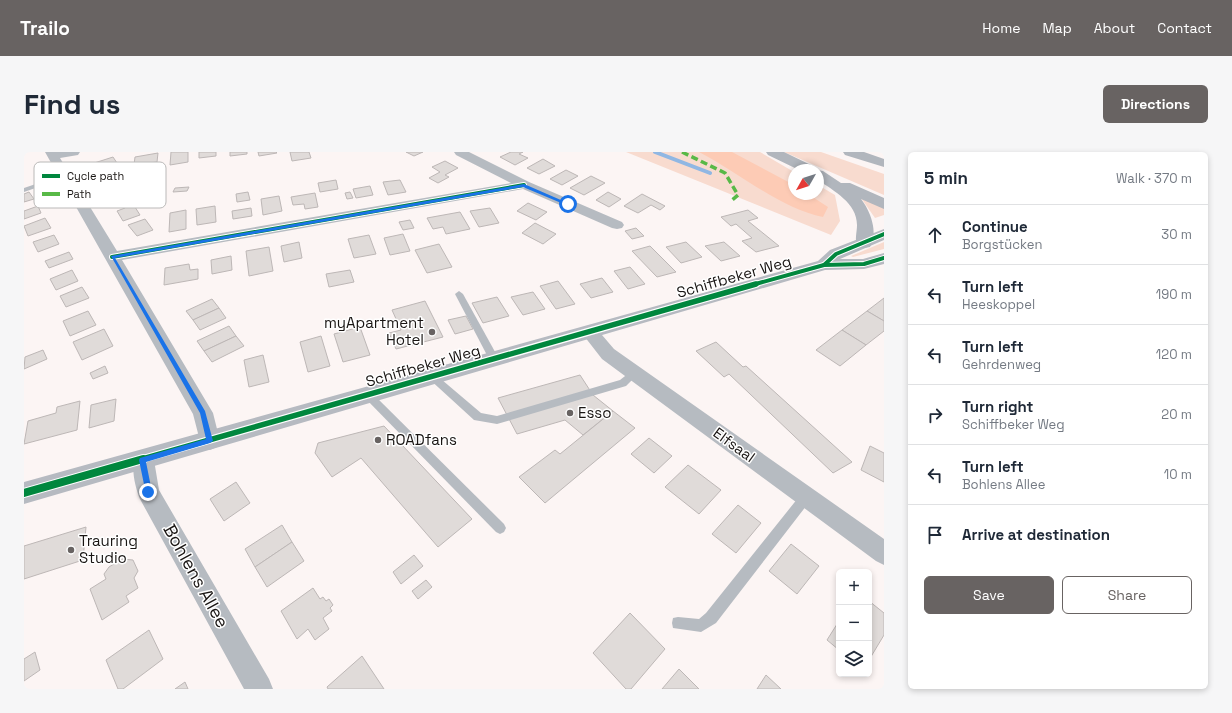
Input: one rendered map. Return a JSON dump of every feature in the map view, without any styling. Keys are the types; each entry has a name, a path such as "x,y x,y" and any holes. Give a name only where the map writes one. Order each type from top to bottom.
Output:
{"highway":[{"path":"773,152 798,164"},
{"path":"850,152 884,163"},
{"path":"824,177 884,204"},
{"path":"824,178 843,191 860,209 865,225 864,243"}],"main road":[{"name":"Schiffbeker Weg","path":"824,265 836,254 884,234"},
{"name":"Schiffbeker Weg","path":"26,493 824,265 864,264 884,258"}],"street":[{"path":"52,154 74,152"},
{"path":"460,152 524,185 617,225"},
{"path":"112,257 524,185"},
{"path":"84,208 203,413 210,441"},
{"name":"Elfsaal","path":"590,332 608,354 884,553"},
{"name":"Bohlens Allee","path":"143,460 148,492 259,689"}],"lane":[{"path":"24,190 34,187"},
{"path":"459,294 494,360"},
{"path":"432,377 478,417 498,420 623,383 634,373"},
{"path":"368,395 500,528"},
{"path":"678,623 701,626 711,618 806,497"}],"shaded area":[{"path":"626,152 760,152 788,168 788,200 824,200 824,189 835,195 840,221 831,235"},
{"path":"699,152 732,152 788,182 788,200 817,200 828,207 823,217 807,213 760,189"},
{"path":"784,152 821,152 884,174 884,195 824,169 824,164 812,164"},
{"path":"861,198 884,208 884,215 875,218"},
{"path":"884,242 884,249 853,257 851,256"}],"building":[{"path":"171,152 188,152 188,162 170,165"},
{"path":"199,152 216,152 216,156 199,158"},
{"path":"230,152 247,152 247,154 230,156"},
{"path":"258,152 276,152 277,153 259,156"},
{"path":"290,152 309,152 311,158 292,161"},
{"path":"406,152 423,152 414,156"},
{"path":"511,152 523,152 519,154 528,158 515,165 500,157"},
{"path":"158,153 157,162 134,162 135,157"},
{"path":"113,157 116,162 97,162"},
{"path":"543,159 555,166 539,174 527,168"},
{"path":"445,161 458,168 445,175 449,177 438,183 429,178 440,172 432,167"},
{"path":"566,170 578,176 562,185 550,179"},
{"path":"591,176 605,183 584,195 570,188"},
{"path":"336,180 338,189 320,192 318,183"},
{"path":"400,180 406,192 388,195 383,182"},
{"path":"370,186 373,195 356,198 353,189"},
{"path":"189,187 187,191 173,192 175,188"},
{"path":"29,192 34,199 24,202 24,194"},
{"path":"248,192 250,200 237,202 236,194"},
{"path":"350,192 353,198 347,199 345,193"},
{"path":"608,192 621,199 609,207 596,200"},
{"path":"315,193 318,207 305,209 304,204 293,205 291,197"},
{"path":"642,194 665,206 660,210 651,205 638,213 624,206"},
{"path":"279,196 282,211 263,215 261,199"},
{"path":"528,203 547,212 536,220 517,211"},
{"path":"215,206 216,222 197,225 196,209"},
{"path":"34,207 39,208 41,213 24,219 24,211"},
{"path":"125,208 136,208 140,215 123,221 117,211"},
{"path":"251,208 252,216 233,219 232,211"},
{"path":"490,208 499,223 479,227 470,211"},
{"path":"186,210 186,229 169,232 170,213"},
{"path":"748,210 758,218 748,221 779,246 756,252 742,241 752,238 736,224 731,226 721,217"},
{"path":"460,212 470,229 446,234 443,227 433,229 427,218"},
{"path":"45,218 51,228 28,236 24,226"},
{"path":"145,219 153,230 137,236 128,225"},
{"path":"410,220 414,228 403,230 399,222"},
{"path":"535,223 556,234 543,244 522,233"},
{"path":"636,228 644,236 632,239 625,231"},
{"path":"403,234 410,251 390,255 384,238"},
{"path":"54,235 59,244 38,252 33,242"},
{"path":"369,235 376,254 354,258 348,239"},
{"path":"299,242 302,258 284,262 281,246"},
{"path":"686,242 702,257 681,263 666,247"},
{"path":"724,242 740,256 721,261 705,246"},
{"path":"439,244 452,267 427,273 415,250"},
{"path":"650,246 676,272 657,277 632,251"},
{"path":"269,247 273,271 249,276 246,251"},
{"path":"69,252 73,259 49,268 45,261"},
{"path":"231,256 232,270 212,274 211,260"},
{"path":"189,264 190,270 198,269 198,279 164,285 165,268"},
{"path":"630,267 645,284 628,289 614,271"},
{"path":"72,270 78,281 56,290 50,279"},
{"path":"350,270 354,282 329,287 326,274"},
{"path":"602,278 613,292 591,298 580,284"},
{"path":"558,281 575,304 556,309 540,286"},
{"path":"82,287 89,298 66,307 60,296"},
{"path":"533,292 545,309 523,315 511,297"},
{"path":"497,297 509,316 483,323 472,303"},
{"path":"884,298 884,321 867,311"},
{"path":"212,299 219,308 193,320 186,311"},
{"path":"425,301 443,337 396,349 389,333 401,330 392,310"},
{"path":"219,308 226,318 200,330 193,320"},
{"path":"88,311 96,325 70,336 63,321"},
{"path":"867,311 884,321 884,331 866,345 842,330"},
{"path":"466,316 473,329 455,334 448,320"},
{"path":"229,326 236,336 204,351 197,341"},
{"path":"360,327 370,355 343,362 334,334"},
{"path":"104,329 113,346 82,360 73,342"},
{"path":"842,330 866,345 840,366 816,350"},
{"path":"236,336 244,346 212,362 204,351"},
{"path":"321,336 330,366 308,372 300,342"},
{"path":"716,342 743,367 746,366 852,462 833,473 729,374 724,377 696,351"},
{"path":"43,350 47,359 24,369 25,357"},
{"path":"263,355 269,382 249,387 244,360"},
{"path":"105,366 108,373 93,379 90,373"},
{"path":"580,375 593,395 613,411 583,435 565,420 517,434 498,398"},
{"path":"116,399 114,421 89,428 91,405"},
{"path":"80,401 77,430 24,444 28,421 56,413 57,407"},
{"path":"613,411 635,428 545,503 519,477 555,450 560,454"},
{"path":"384,426 472,519 438,547 361,458 332,477 315,453 318,443"},
{"path":"649,438 672,456 654,473 631,454"},
{"path":"870,446 884,453 884,482 861,470"},
{"path":"688,465 721,490 699,514 665,487"},
{"path":"236,482 250,503 224,521 210,499"},
{"path":"738,505 761,523 736,553 712,534"},
{"path":"282,525 292,542 255,567 245,549"},
{"path":"86,527 83,560 24,579 24,546"},
{"path":"292,542 304,561 267,587 255,567"},
{"path":"791,544 819,566 797,594 769,571"},
{"path":"414,555 423,566 401,584 393,572"},
{"path":"122,559 133,560 138,571 134,578 138,588 126,596 129,602 102,620 90,589 106,579 104,574 109,567"},
{"path":"426,580 432,587 418,599 412,591"},
{"path":"313,588 320,599 323,597 326,601 329,599 333,605 330,608 332,611 323,618 329,629 315,640 308,629 297,639 281,611"},
{"path":"872,603 884,613 884,635 872,655"},
{"path":"630,613 665,649 631,689 626,689 593,653"},
{"path":"836,626 836,648 827,640"},
{"path":"149,630 163,659 123,689 118,689 106,660"},
{"path":"35,652 40,670 24,681 24,659"},
{"path":"362,656 384,689 328,689 327,687"},
{"path":"679,669 699,689 662,689"},
{"path":"766,675 781,689 757,689"},
{"path":"185,682 188,689 175,689"}],"waterway":[{"path":"655,152 710,173"}],"marked path":[{"path":"682,152 725,173 738,195 731,201"}],"cycle path":[{"path":"112,257 524,185"},
{"path":"824,265 836,254 884,234"},
{"path":"24,493 824,265 864,264 884,258"}],"place":[{"name":"myApartment Hotel","path":"432,332"},
{"name":"Esso","path":"570,413"},
{"name":"ROADfans","path":"378,440"},
{"name":"Trauring Studio","path":"71,550"}],"route":[{"path":"148,492 143,460 210,441 203,413 112,257 524,185 568,204"}]}
